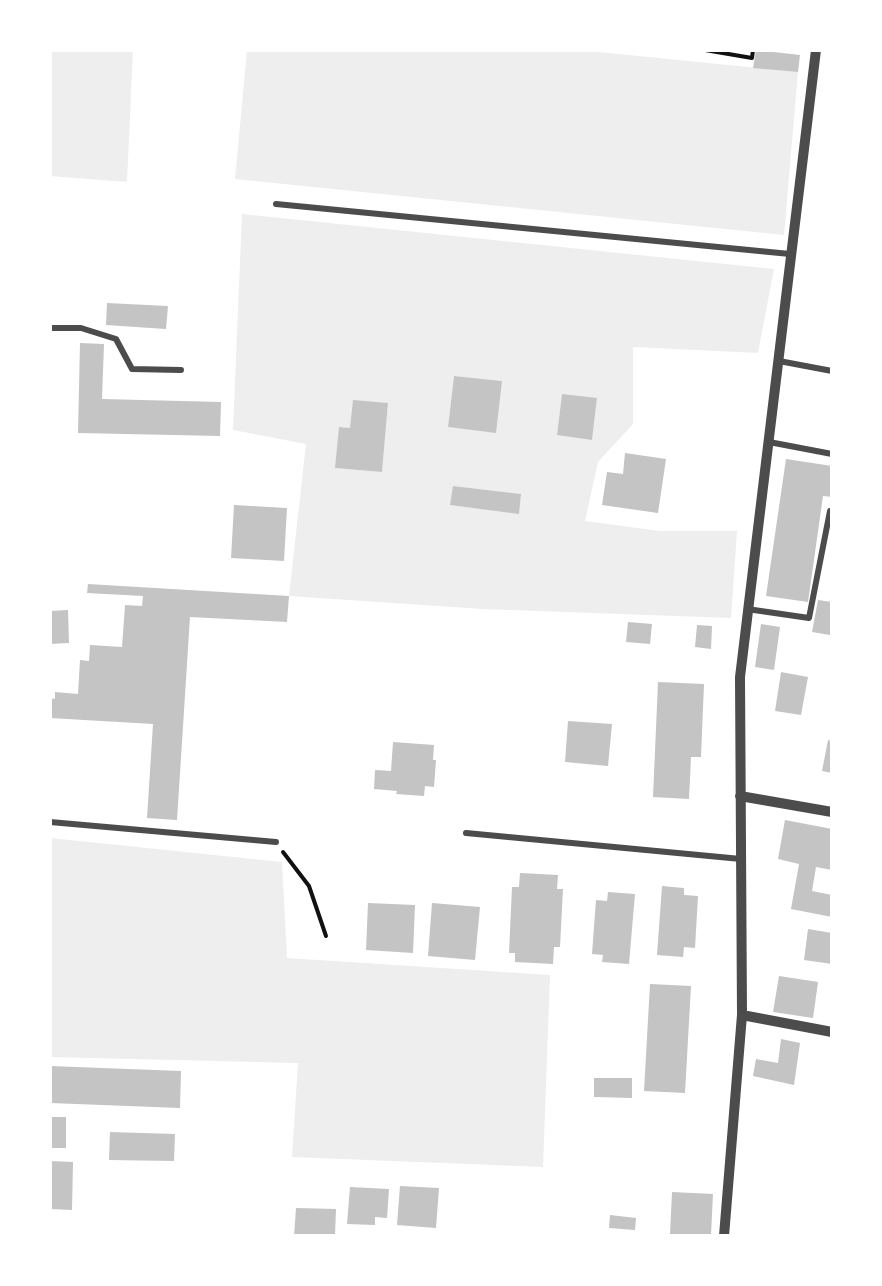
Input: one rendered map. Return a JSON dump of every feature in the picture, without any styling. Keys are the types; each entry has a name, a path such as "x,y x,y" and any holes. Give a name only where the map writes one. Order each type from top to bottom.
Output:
{"street":[{"path":"724,1236 742,1015 740,676 816,50"},
{"path":"740,796 832,812"},
{"path":"742,1015 832,1032"}],"lane":[{"path":"276,204 790,254"},
{"path":"50,328 82,328 116,339 132,369 181,370"},
{"path":"777,361 832,371"},
{"path":"767,442 832,454"},
{"path":"747,609 809,618 832,512"},
{"path":"50,822 276,842"},
{"path":"466,833 740,859"}],"path":[{"path":"705,50 752,58 753,50"},
{"path":"276,842 309,886 326,936"}],"shaded area":[{"path":"50,50 133,50 127,182 50,176"},
{"path":"247,50 579,50 798,72 784,235 235,179"},
{"path":"242,214 774,269 758,353 633,347 633,424 598,462 585,521 660,531 737,531 731,618 482,609 289,596 306,444 233,430","holes":["454,376 501,381 496,432 448,427","562,395 597,399 592,439 557,435","388,403 382,472 336,468 339,427 350,428","453,486 521,494 519,513 451,505"]},
{"path":"50,838 282,862 287,958 550,975 543,1167 292,1157 298,1063 50,1057"}],"building":[{"path":"756,50 800,55 798,72 753,68"},
{"path":"107,303 168,306 166,329 106,325"},
{"path":"80,343 104,344 102,399 221,402 220,436 78,433"},
{"path":"454,376 502,381 496,433 448,427"},
{"path":"562,394 597,398 592,440 557,435"},
{"path":"353,400 388,403 382,472 335,468 339,427 350,428"},
{"path":"625,453 666,459 658,513 602,505 607,472 623,474"},
{"path":"786,459 832,466 832,497 823,496 808,602 766,596"},
{"path":"453,486 521,494 519,514 450,505"},
{"path":"234,505 287,508 284,561 231,558"},
{"path":"88,584 289,596 287,622 190,617 177,820 147,818 153,724 50,718 50,698 55,699 55,692 78,694 80,660 89,661 90,645 122,647 125,605 142,606 143,596 87,593"},
{"path":"818,600 832,602 830,635 812,632"},
{"path":"68,610 69,643 50,644 50,611"},
{"path":"628,622 652,624 650,644 626,642"},
{"path":"761,624 780,627 774,670 755,667"},
{"path":"697,625 712,626 711,649 695,647"},
{"path":"781,672 808,677 801,715 775,711"},
{"path":"658,682 704,684 701,757 691,757 689,799 653,797"},
{"path":"568,721 612,724 608,766 565,762"},
{"path":"828,740 832,741 832,773 822,771"},
{"path":"393,742 434,745 434,787 425,786 424,796 374,789 375,770 391,771"},
{"path":"785,820 832,829 832,870 816,867 812,891 832,895 832,917 791,909 799,864 778,859"},
{"path":"520,873 558,875 557,889 563,889 560,947 554,947 553,964 515,962 515,953 509,953 512,887 519,887"},
{"path":"662,886 684,888 684,895 698,896 695,948 684,947 683,957 657,955"},
{"path":"608,892 635,894 629,964 602,962 603,955 592,954 596,900 607,901"},
{"path":"368,903 415,905 413,953 366,950"},
{"path":"432,903 480,907 475,960 428,956"},
{"path":"808,929 832,933 832,964 804,960"},
{"path":"779,976 818,982 813,1018 773,1012"},
{"path":"650,984 691,986 685,1093 644,1091"},
{"path":"781,1039 800,1043 794,1085 753,1076 756,1059 778,1063"},
{"path":"50,1066 181,1071 180,1108 50,1103"},
{"path":"594,1078 632,1078 632,1098 594,1097"},
{"path":"50,1117 66,1117 66,1148 50,1148"},
{"path":"110,1132 175,1134 174,1161 109,1160"},
{"path":"50,1161 73,1162 72,1210 50,1209"},
{"path":"400,1186 439,1188 436,1228 397,1225"},
{"path":"350,1187 389,1189 387,1218 375,1217 375,1225 347,1224"},
{"path":"672,1192 713,1194 711,1235 670,1234"},
{"path":"296,1208 336,1209 335,1236 294,1236"},
{"path":"610,1215 636,1218 635,1230 609,1228"}]}
